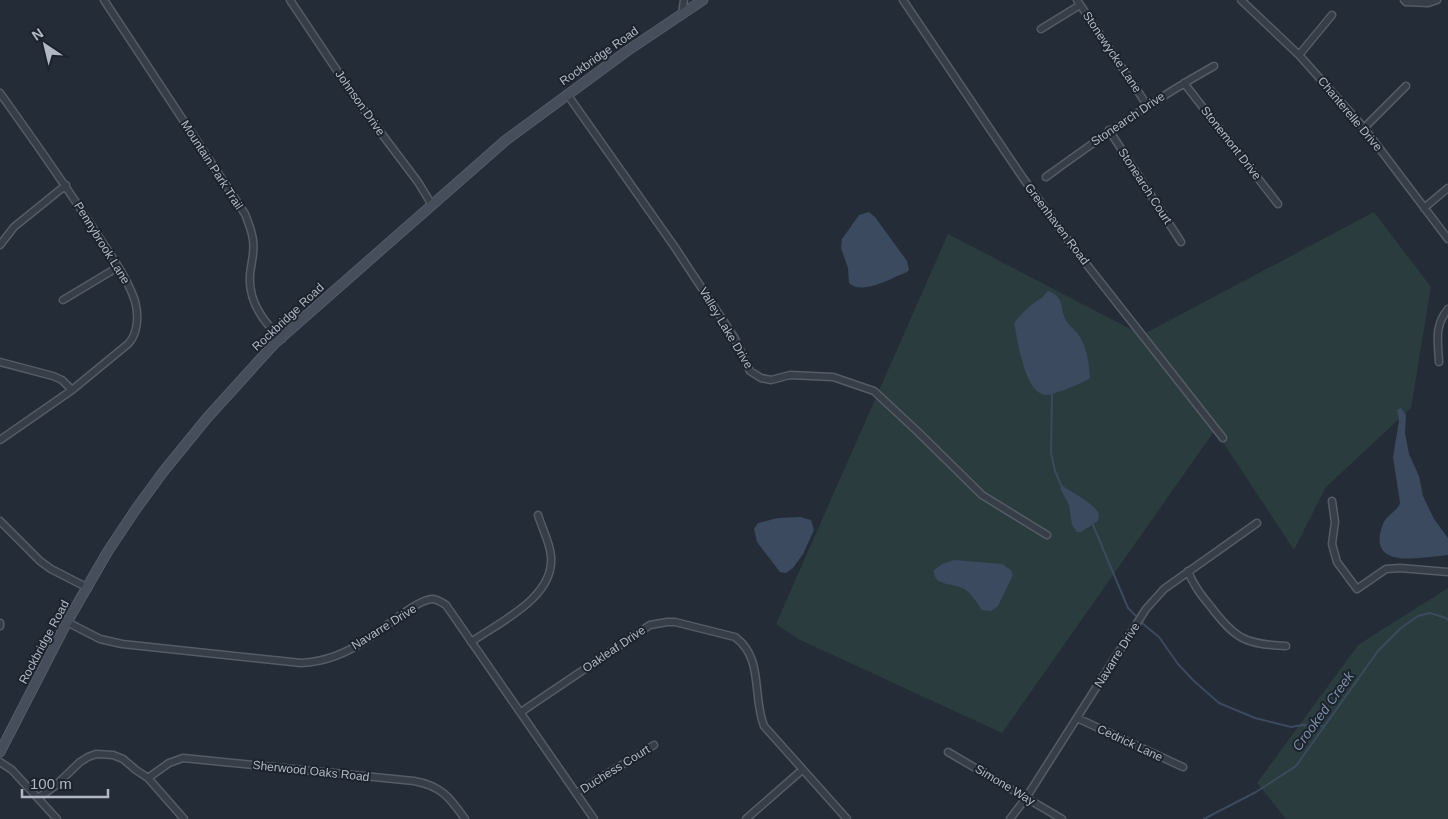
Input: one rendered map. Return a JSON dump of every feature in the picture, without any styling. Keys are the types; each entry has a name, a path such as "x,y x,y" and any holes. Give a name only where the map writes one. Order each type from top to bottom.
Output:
{"main road":[{"name":"Rockbridge Road","path":"0,752 67,622 108,551 163,472 206,418 275,344 506,140 568,94 703,0"}],"street":[{"name":"Mountain Park Trail","path":"104,0 244,214 253,238 254,253 251,296 274,332 282,339"},
{"name":"Johnson Drive","path":"290,0 360,105 418,182 432,205"},
{"path":"682,14 684,0"},
{"name":"Greenhaven Road","path":"903,0 1023,178 1068,240 1223,438"},
{"name":"Chanterelle Drive","path":"1241,0 1299,55 1364,128 1448,239"},
{"path":"1404,0 1406,2 1428,3 1436,0"},
{"path":"1040,29 1079,3"},
{"name":"Stonewycke Lane","path":"1079,3 1147,105"},
{"path":"1299,55 1332,15"},
{"name":"Stonearch Drive","path":"1046,177 1109,130 1147,105 1214,66"},
{"name":"Stonemont Drive","path":"1184,83 1278,204"},
{"path":"1364,128 1406,86"},
{"name":"Pennybrook Lane","path":"0,92 66,186 130,287 136,304 137,321 134,338 72,390 0,440"},
{"name":"Valley Lake Drive","path":"568,94 718,312 734,337 750,371 761,378 771,380 790,375 832,377 874,391 982,495 1047,535"},
{"name":"Stonearch Court","path":"1109,130 1181,242"},
{"path":"0,245 14,227 66,186"},
{"path":"1424,208 1448,188"},
{"path":"63,300 118,267"},
{"path":"1439,362 1437,330 1443,315 1448,309"},
{"path":"0,362 53,376 62,380 72,390"},
{"path":"1332,501 1335,522 1332,544 1337,562 1356,589 1386,569 1400,568 1448,572"},
{"path":"471,642 531,601 543,587 549,571 551,555 538,515"},
{"path":"0,521 40,561 51,569 88,588"},
{"name":"Navarre Drive","path":"1010,819 1026,798 1146,609 1164,589 1257,524"},
{"path":"1188,571 1198,591 1231,631 1249,641 1263,645 1286,646"},
{"name":"Navarre Drive","path":"67,622 100,639 122,644 310,663 319,662 358,645 409,609 430,599 439,600 446,605 594,819"},
{"name":"Oakleaf Drive","path":"521,712 641,629 658,623 675,622 736,637 748,649 754,665 758,713 764,726 847,819"},
{"name":"Cedrick Lane","path":"1077,718 1183,767"},
{"name":"Duchess Court","path":"576,793 654,745"},
{"name":"Simone Way","path":"948,752 1062,819"},
{"path":"38,798 55,786 80,762 96,754 113,755 123,759 148,778 184,819"},
{"name":"Sherwood Oaks Road","path":"148,778 169,763 183,758 414,781 431,785 448,796 465,819"},
{"path":"0,762 12,770 57,819"},
{"path":"746,819 802,770"}],"shaded area":[{"path":"1374,212 1431,287 1411,408 1326,487 1294,550 1215,430 1002,733 798,639 776,624 948,234 1142,335"},
{"path":"1448,588 1448,819 1286,819 1257,783 1358,645"}],"water":[{"path":"869,212 875,217 907,261 909,270 877,285 861,288 849,283 848,268 841,248 842,239 859,215"},
{"path":"1048,291 1060,300 1067,322 1077,332 1084,344 1090,378 1046,395 1038,392 1027,376 1014,323 1027,308 1043,297"},
{"path":"1401,408 1406,415 1405,433 1409,454 1419,476 1423,496 1434,519 1448,538 1448,555 1424,558 1399,558 1389,555 1382,549 1380,539 1383,524 1400,503 1393,457 1399,421 1397,410"},
{"path":"1063,486 1097,510 1099,514 1098,521 1081,532 1077,532 1072,525 1069,505 1060,488"},
{"path":"800,517 811,520 814,530 803,554 793,568 786,573 780,572 757,542 754,529 758,523 778,518"},
{"path":"954,560 1002,564 1011,570 1013,575 998,606 991,611 982,610 968,592 958,586 944,583 937,579 934,570 942,564"}],"waterway":[{"path":"1052,393 1051,453 1055,471 1062,487"},
{"path":"1093,525 1128,608 1136,616"},
{"name":"Crooked Creek","path":"1204,819 1256,792 1296,766 1378,651 1401,628 1418,616 1430,613 1448,620"},
{"path":"1142,623 1159,637 1178,664 1194,681 1219,703 1255,718 1291,727 1302,725 1324,726"}]}
